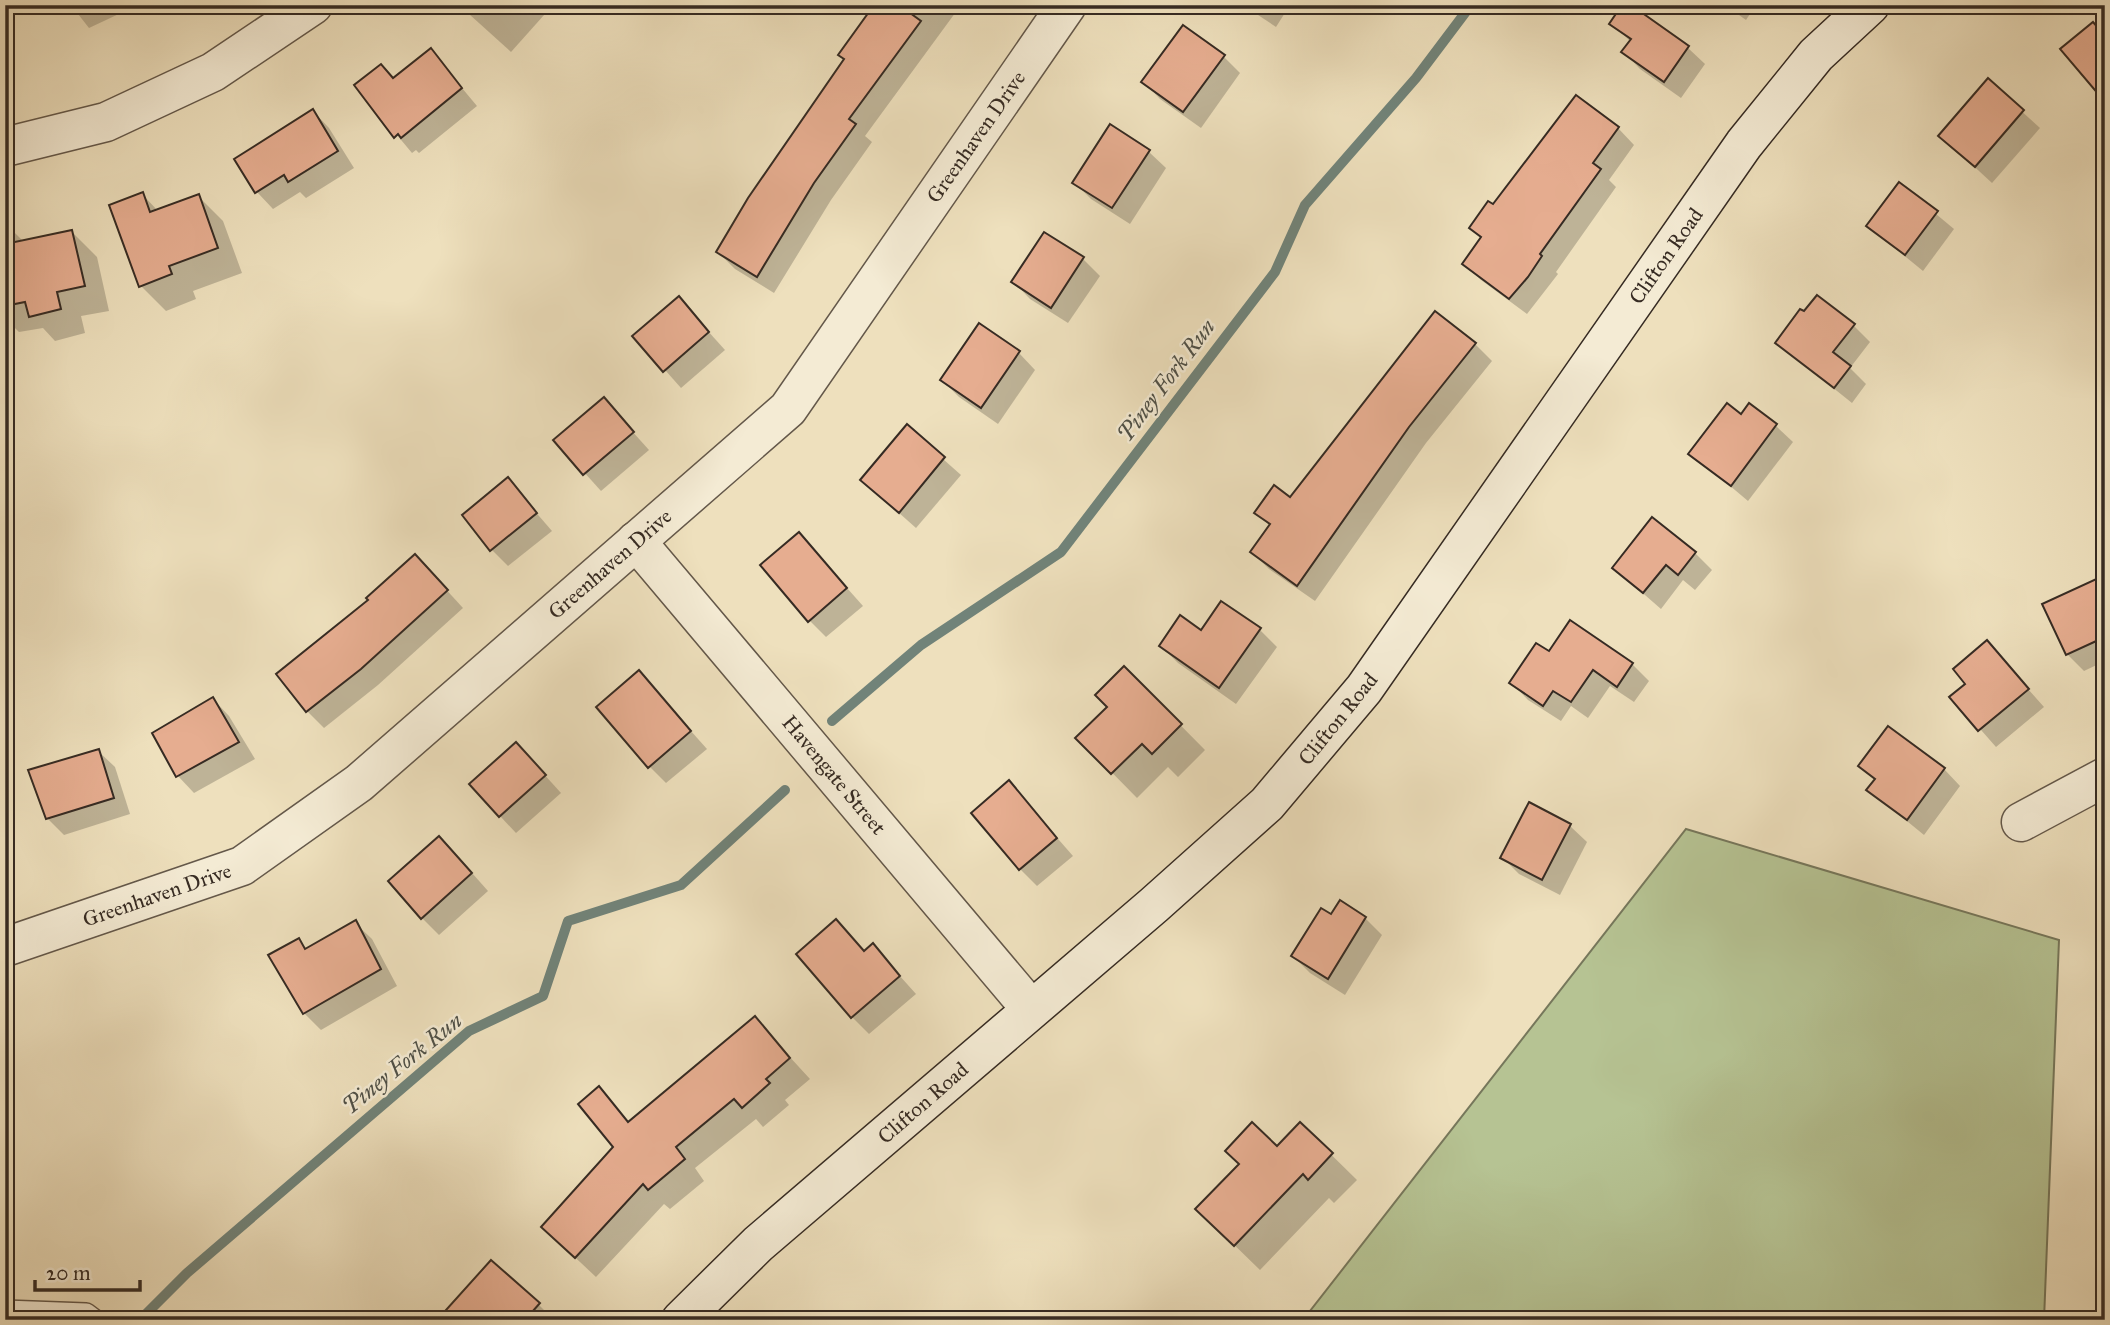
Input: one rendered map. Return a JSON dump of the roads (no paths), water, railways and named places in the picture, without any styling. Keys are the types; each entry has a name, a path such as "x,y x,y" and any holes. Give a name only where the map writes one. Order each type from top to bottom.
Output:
{"street":[{"path":"5,146 106,122 213,72 313,5"},
{"name":"Greenhaven Drive","path":"5,947 242,866 359,783 788,409 1067,5"},
{"name":"Clifton Road","path":"681,1320 758,1244 1248,821 1333,728 1415,616 1744,144 1816,55 1870,5"},
{"name":"Havengate Street","path":"636,541 1031,1009"},
{"path":"2021,822 2105,777"}],"lane":[{"path":"5,1311 86,1314 94,1320"}],"waterway":[{"name":"Piney Fork Run","path":"832,721 921,645 1061,552 1275,272 1305,205 1416,78 1471,5"},
{"name":"Piney Fork Run","path":"140,1320 187,1273 469,1031 543,996 568,921 681,885 785,790"}]}
